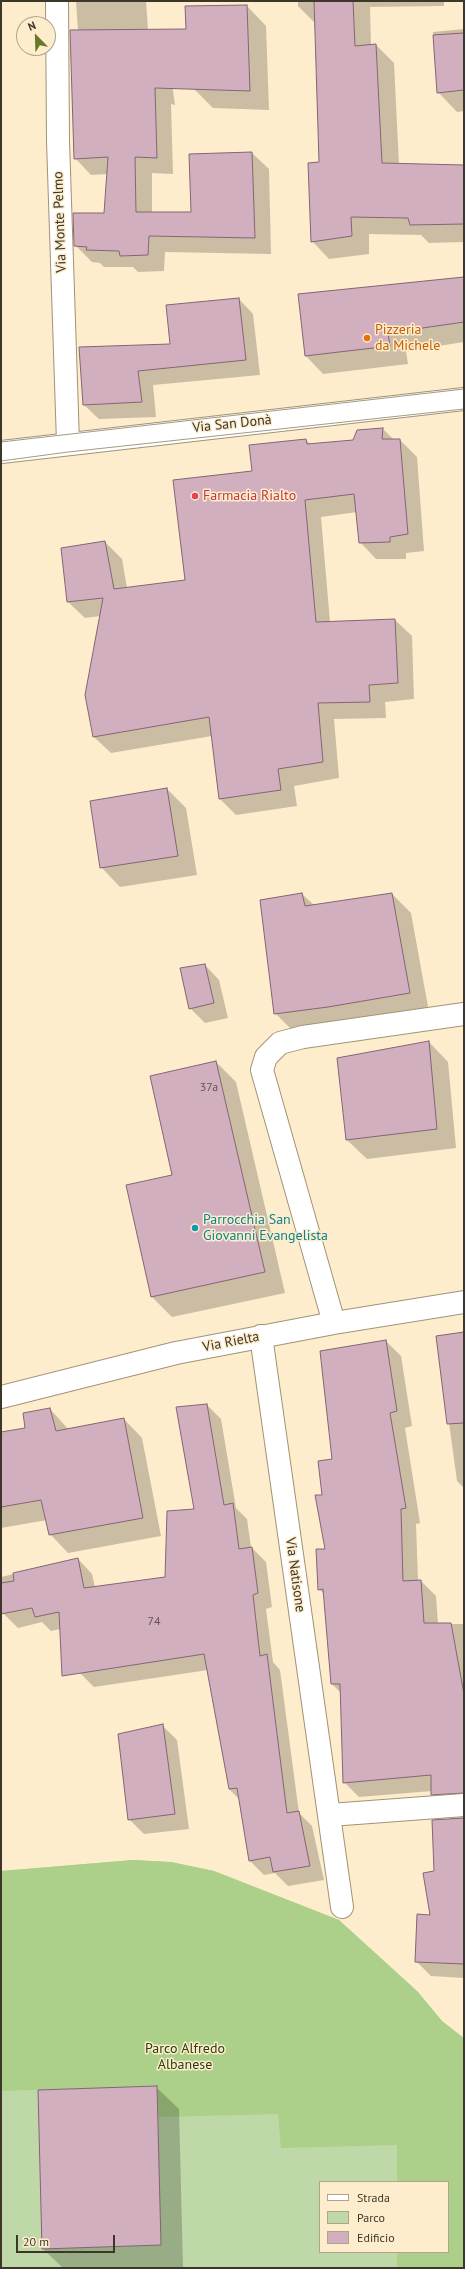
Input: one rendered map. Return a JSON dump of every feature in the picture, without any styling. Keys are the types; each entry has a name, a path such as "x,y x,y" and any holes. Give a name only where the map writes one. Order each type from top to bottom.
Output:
{"street":[{"name":"Via Monte Pelmo","path":"57,1 58,140 68,442"},
{"name":"Via San Donà","path":"1,452 68,442 464,399"},
{"path":"334,1323 262,1070 266,1057 280,1042 303,1037 464,1014"},
{"name":"Via Rielta","path":"1,1397 176,1353 334,1323 464,1302"},
{"name":"Via Natisone","path":"261,1336 342,1906"},
{"path":"330,1815 464,1805"}],"green space":[{"name":"Parco Alfredo Albanese","path":"133,1860 171,1862 214,1871 339,1920 417,1991 442,2021 464,2039 464,2268 1,2268 1,1871"},
{"name":"Parco Alfredo Albanese","path":"133,1860 171,1862 214,1871 339,1920 418,1992 442,2021 464,2038 464,2268 397,2268 397,2253 449,2253 449,2181 397,2181 397,2145 281,2148 278,2114 159,2117 157,2086 1,2091 1,1871"}],"building":[{"path":"314,1 353,1 355,46 376,44 382,163 464,165 464,224 410,225 408,218 351,217 352,236 311,242 308,163 319,162"},
{"path":"247,5 250,91 155,88 157,158 135,157 136,212 191,212 189,154 252,152 255,238 149,236 148,255 120,256 119,251 86,250 87,247 74,246 73,213 104,213 108,157 74,159 70,30 186,29 185,6"},
{"path":"464,33 464,90 437,93 433,35"},
{"path":"464,277 464,322 388,333 390,346 305,356 298,294"},
{"path":"239,298 246,360 138,371 142,402 83,405 79,347 170,344 166,305"},
{"path":"383,428 382,439 400,439 408,534 390,537 390,542 359,543 354,494 305,500 316,622 395,619 398,683 369,685 370,702 318,703 323,762 278,769 281,790 219,799 209,717 93,737 85,695 103,598 67,602 61,548 105,541 114,589 185,580 173,480 252,471 249,445 306,439 307,444 353,440 357,430"},
{"path":"167,788 178,856 100,868 90,801"},
{"path":"302,893 305,906 392,893 410,993 328,1007 274,1014 260,900"},
{"path":"205,964 214,1003 189,1009 180,968"},
{"path":"429,1041 437,1129 346,1140 337,1058"},
{"name":"Parrocchia San Giovanni Evangelista","path":"216,1061 265,1272 151,1297 126,1185 172,1175 150,1076"},
{"path":"464,1332 464,1423 447,1424 436,1336"},
{"path":"386,1340 397,1411 390,1413 406,1508 401,1509 403,1581 421,1580 424,1623 451,1623 464,1694 464,1793 431,1795 431,1775 343,1783 340,1684 331,1684 323,1589 318,1590 316,1549 325,1549 315,1495 322,1495 318,1461 332,1459 320,1351"},
{"path":"207,1404 224,1505 233,1503 239,1549 252,1547 258,1593 253,1595 260,1656 267,1654 287,1813 299,1811 310,1866 273,1872 270,1857 249,1861 237,1788 229,1789 204,1654 62,1676 59,1612 35,1617 32,1608 1,1614 1,1583 14,1581 13,1573 78,1558 84,1588 165,1577 167,1511 194,1509 176,1407"},
{"path":"50,1408 56,1431 124,1418 143,1518 49,1535 41,1500 1,1507 1,1432 25,1428 23,1413"},
{"path":"163,1724 175,1814 128,1820 118,1734"},
{"path":"464,1818 464,1964 415,1962 417,1914 430,1915 423,1873 434,1871 432,1820"},
{"path":"157,2086 161,2245 42,2249 38,2090"}],"tram line":[{"path":"1,442 464,389"},
{"path":"1,461 68,452 464,409"}],"place":[{"name":"Pizzeria da Michele","path":"367,338"},
{"name":"Farmacia Rialto","path":"195,496"},
{"name":"Parrocchia San Giovanni Evangelista","path":"195,1228"}]}
